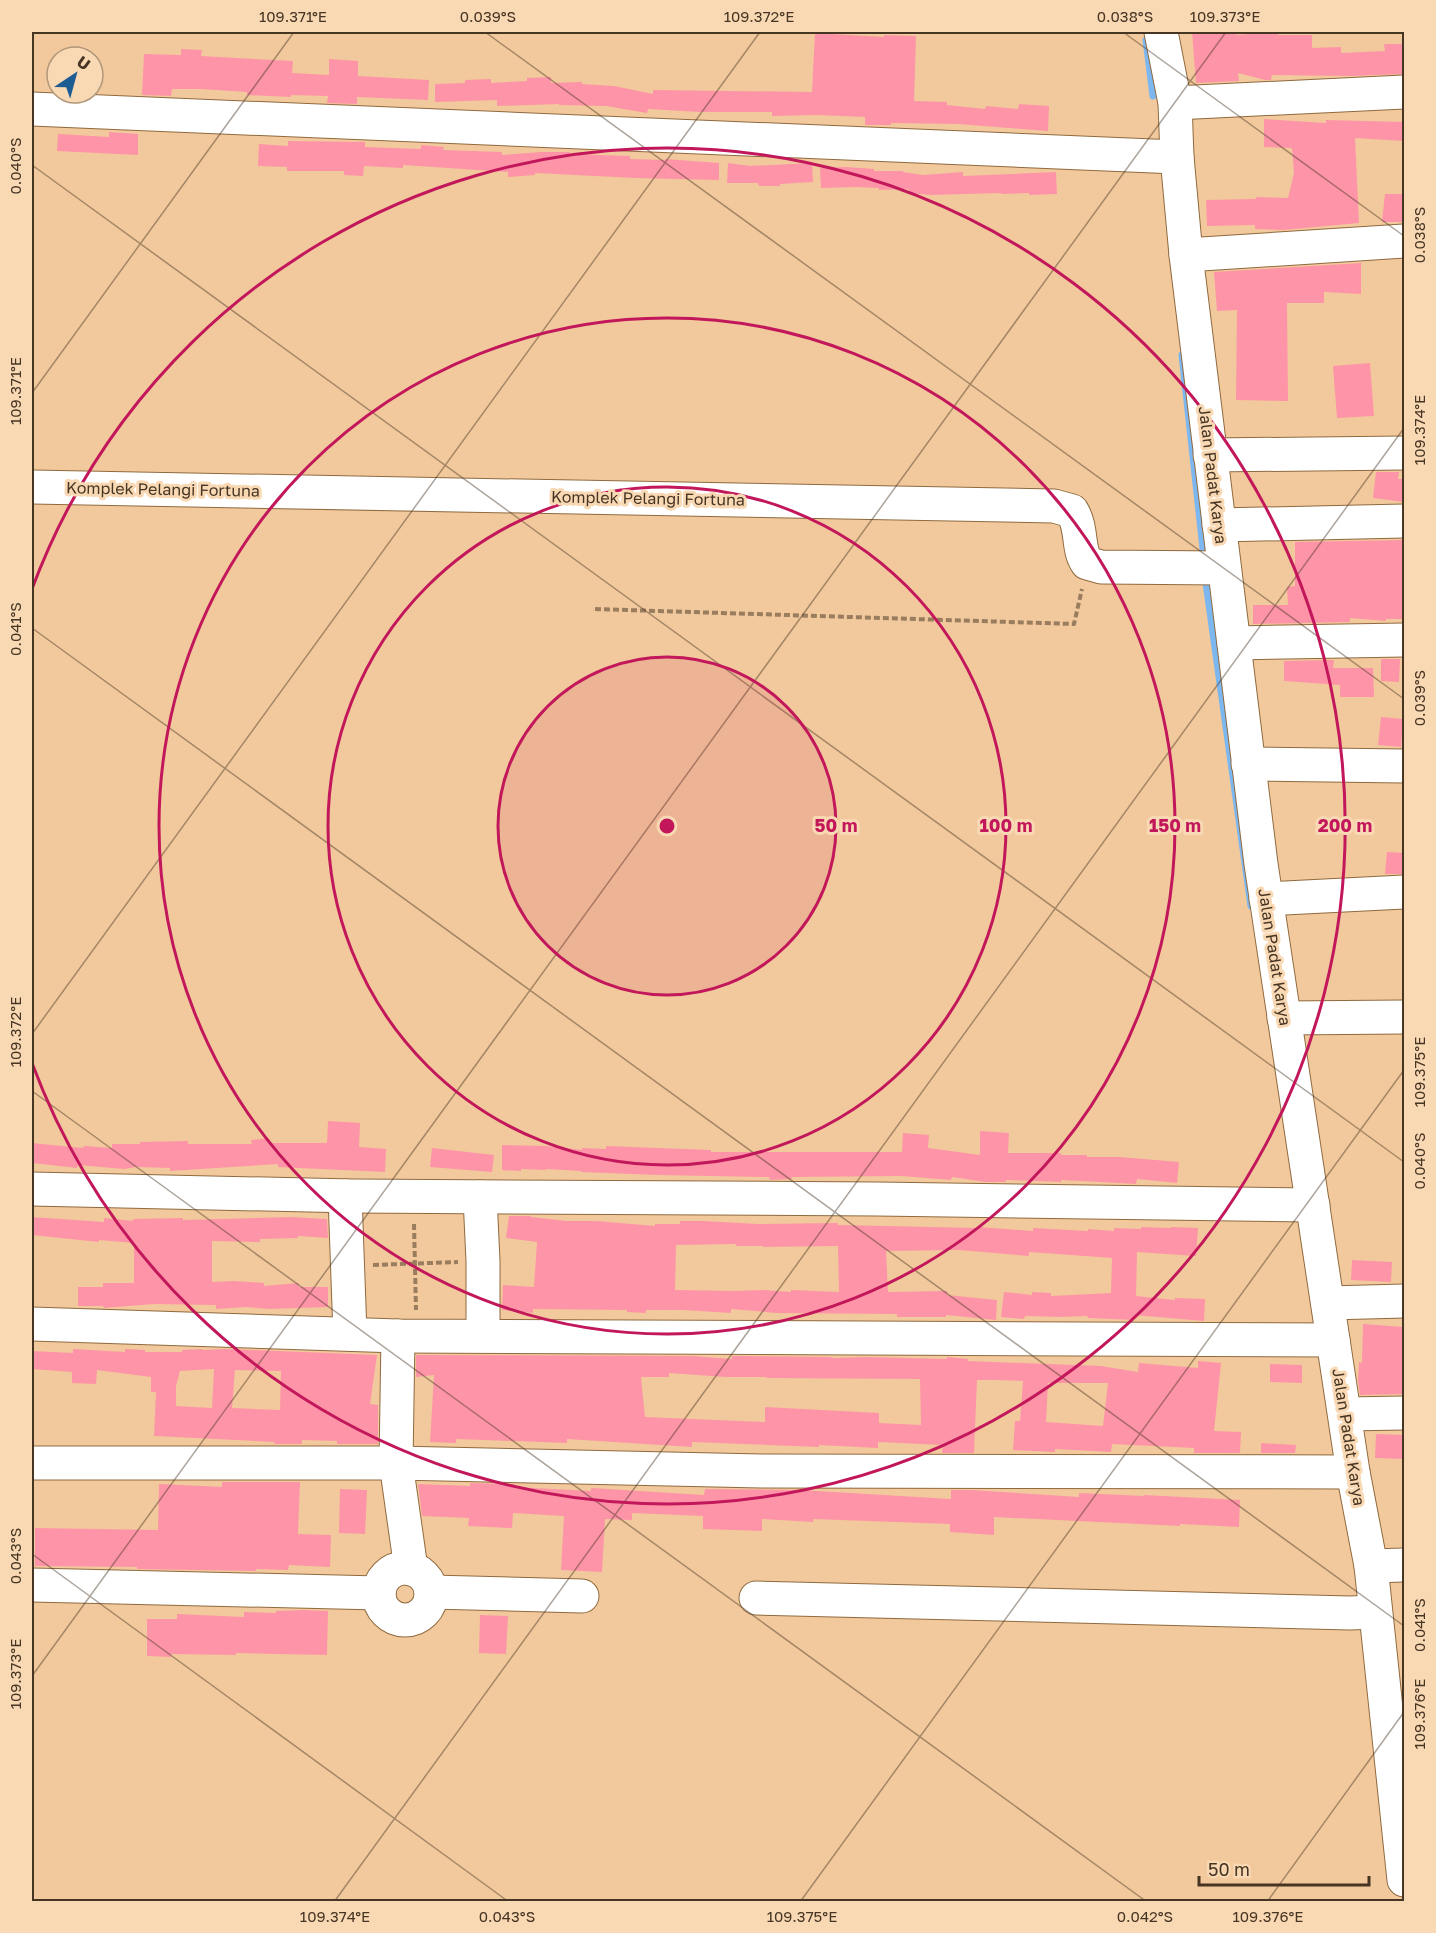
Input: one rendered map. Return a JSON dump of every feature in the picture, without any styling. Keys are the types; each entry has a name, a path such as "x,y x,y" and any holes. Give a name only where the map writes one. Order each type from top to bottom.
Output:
{"street":[{"name":"Jalan Padat Karya","path":"1161,32 1175,103 1177,157 1186,255 1266,900 1353,1472 1371,1566 1362,1612 1395,1714 1404,1880"},
{"path":"1175,103 1404,92"},
{"path":"32,109 1177,157"},
{"path":"1186,255 1404,241"},
{"path":"1210,455 1404,453"},
{"name":"Komplek Pelangi Fortuna","path":"32,487 1054,506 1072,511 1078,522 1083,558 1087,563"},
{"path":"1219,525 1404,521"},
{"path":"1087,563 1101,567 1224,568"},
{"path":"1233,643 1404,640"},
{"path":"1248,764 1404,766"},
{"path":"1266,900 1404,892"},
{"path":"1284,1018 1404,1017"},
{"path":"32,1189 345,1196 877,1198 1313,1206"},
{"path":"345,1196 350,1334"},
{"path":"480,1197 483,1335"},
{"path":"1328,1303 1404,1301"},
{"path":"32,1324 350,1334 407,1327 483,1335 1333,1340"},
{"path":"407,1327 396,1463 421,1580 428,1608 415,1619 406,1620 390,1615 384,1609 379,1593 384,1579 395,1570 421,1580 582,1596"},
{"path":"1345,1414 1404,1413"},
{"path":"33,1463 396,1463 761,1471 1353,1472"},
{"path":"1371,1566 1404,1565"},
{"path":"32,1585 379,1593"},
{"path":"756,1598 1362,1612"}],"path":[{"path":"595,609 1074,624 1087,563"},
{"path":"407,1327 415,1263 413,1196"},
{"path":"363,1265 483,1261"}],"building":[{"path":"1192,32 1235,32 1236,35 1278,32 1278,35 1312,35 1312,48 1341,47 1341,53 1385,51 1384,44 1404,44 1404,74 1272,75 1271,80 1265,80 1238,73 1239,81 1196,83"},
{"path":"815,33 884,37 884,35 916,36 914,101 947,102 947,105 985,109 986,106 1018,109 1019,104 1049,106 1048,131 958,124 865,125 865,117 772,116 772,112 648,109 647,113 606,106 559,104 497,106 497,100 435,102 435,84 491,79 491,83 527,81 527,78 551,77 551,83 582,82 582,84 614,86 653,94 653,90 812,92"},
{"path":"181,49 202,50 201,56 293,61 292,73 329,75 329,59 358,61 358,76 429,80 428,100 357,97 357,104 327,103 328,96 247,95 247,92 200,89 172,89 171,96 142,95 144,54 181,55"},
{"path":"1264,119 1326,123 1326,120 1404,122 1404,141 1355,138 1359,223 1283,230 1255,229 1255,225 1207,226 1206,200 1288,198 1294,173 1292,148 1264,147"},
{"path":"109,132 138,134 138,155 57,151 58,134 109,137"},
{"path":"288,141 365,142 365,147 421,149 421,145 444,147 443,150 502,152 502,155 570,152 570,154 630,156 630,159 719,163 719,180 535,173 535,175 508,177 508,172 403,165 403,168 364,166 363,176 344,175 344,171 287,171 287,167 258,166 259,144 288,146"},
{"path":"728,163 750,166 812,163 813,182 780,184 780,186 727,183"},
{"path":"820,168 874,169 874,171 903,171 923,175 963,172 963,176 1056,172 1057,194 931,195 909,193 909,189 821,188"},
{"path":"1385,194 1404,194 1404,222 1382,222"},
{"path":"1361,263 1361,294 1324,292 1324,303 1287,303 1288,401 1236,400 1237,310 1217,311 1214,272"},
{"path":"1370,363 1374,416 1337,418 1333,366"},
{"path":"1376,472 1399,472 1398,479 1404,479 1404,502 1373,498"},
{"path":"1404,540 1404,619 1386,619 1386,621 1350,618 1350,622 1253,624 1253,605 1288,605 1287,587 1295,586 1295,542"},
{"path":"1381,659 1400,659 1399,682 1381,681"},
{"path":"1334,660 1333,668 1373,668 1374,697 1340,697 1340,685 1284,681 1284,661"},
{"path":"1381,717 1403,719 1401,747 1378,745"},
{"path":"1387,852 1404,853 1404,874 1385,874"},
{"path":"328,1121 360,1123 359,1147 386,1149 385,1172 278,1167 278,1164 170,1171 170,1168 124,1169 78,1165 77,1168 32,1163 32,1143 83,1148 84,1146 112,1148 112,1144 140,1144 140,1142 188,1141 188,1144 252,1144 251,1140 269,1138 270,1143 327,1143"},
{"path":"980,1131 1009,1133 1008,1153 1061,1153 1061,1155 1087,1155 1087,1157 1179,1162 1177,1183 1137,1179 1136,1184 1061,1180 1061,1182 1006,1180 1006,1182 985,1182 952,1177 951,1180 902,1176 791,1177 792,1179 770,1180 769,1177 657,1175 546,1169 502,1170 502,1145 547,1146 582,1150 582,1148 606,1149 606,1146 711,1150 711,1152 902,1152 903,1133 929,1135 928,1148 980,1155"},
{"path":"432,1148 494,1155 492,1172 430,1167"},
{"path":"509,1216 655,1226 655,1224 680,1224 680,1221 703,1221 758,1224 838,1223 838,1225 979,1227 1033,1231 1033,1228 1114,1231 1114,1228 1141,1229 1141,1227 1198,1228 1196,1256 1137,1252 1136,1296 1175,1300 1175,1298 1205,1299 1204,1321 1134,1315 1134,1320 1088,1318 1087,1316 1025,1316 1024,1319 1001,1317 1004,1292 1032,1295 1032,1292 1051,1293 1051,1296 1111,1293 1112,1258 1029,1252 1029,1256 959,1250 886,1251 888,1292 947,1291 947,1295 997,1300 996,1320 946,1315 946,1317 897,1317 897,1314 777,1313 731,1309 731,1313 683,1310 646,1310 646,1313 627,1312 627,1310 533,1309 533,1313 502,1310 503,1285 534,1287 537,1242 506,1238","holes":["736,1244 736,1246 838,1246 839,1292 675,1290 676,1245"]},
{"path":"32,1217 104,1222 104,1218 133,1221 133,1219 183,1218 183,1220 292,1217 327,1219 328,1238 298,1236 298,1238 260,1239 260,1242 212,1241 212,1282 264,1283 264,1286 298,1283 299,1287 328,1287 328,1307 216,1309 216,1305 154,1304 104,1308 103,1306 78,1306 78,1287 103,1287 103,1283 134,1283 134,1243 32,1235"},
{"path":"1352,1260 1392,1262 1391,1282 1351,1280"},
{"path":"1363,1324 1404,1327 1404,1394 1360,1395 1358,1381 1359,1362 1362,1363"},
{"path":"73,1349 182,1352 182,1350 226,1349 377,1355 370,1404 378,1405 378,1444 337,1444 337,1441 302,1440 302,1444 274,1444 275,1442 154,1436 156,1392 151,1392 151,1377 97,1370 96,1384 72,1383 72,1372 32,1369 32,1351 73,1353","holes":["214,1369 212,1408 176,1406 176,1386 180,1371","235,1370 281,1371 280,1410 232,1408"]},
{"path":"416,1355 692,1356 732,1359 732,1356 947,1359 947,1357 968,1359 968,1361 1101,1366 1138,1372 1139,1363 1198,1368 1198,1361 1221,1363 1214,1431 1241,1432 1240,1453 1194,1453 1194,1448 1112,1444 1111,1452 1055,1449 1055,1452 1013,1450 1015,1421 1020,1421 1023,1381 996,1380 977,1380 974,1453 942,1453 943,1445 878,1442 878,1448 692,1442 692,1447 567,1439 567,1443 456,1439 456,1443 430,1442 434,1375 416,1377","holes":["669,1373 766,1378 920,1379 921,1425 879,1423 879,1413 765,1407 765,1422 645,1417 641,1377 669,1377","1048,1383 1108,1383 1103,1426 1046,1422"]},
{"path":"1270,1364 1302,1365 1302,1383 1270,1382"},
{"path":"1376,1434 1404,1435 1404,1459 1375,1458"},
{"path":"1261,1443 1296,1445 1295,1453 1261,1453"},
{"path":"222,1482 300,1482 298,1534 331,1535 330,1567 289,1565 288,1570 256,1569 256,1571 35,1566 35,1528 158,1530 159,1484 222,1487"},
{"path":"470,1483 704,1495 705,1489 800,1490 951,1499 951,1490 972,1490 1079,1497 1079,1493 1240,1500 1239,1527 994,1517 994,1535 950,1532 950,1524 813,1519 813,1522 762,1519 762,1531 703,1529 703,1516 632,1513 632,1520 605,1519 602,1572 561,1570 564,1516 513,1513 512,1528 468,1526 469,1518 422,1516 418,1484 470,1486"},
{"path":"340,1489 367,1490 365,1534 339,1533"},
{"path":"276,1611 328,1611 327,1655 236,1653 236,1655 147,1656 147,1619 177,1619 177,1614 244,1617 244,1612 276,1613"},
{"path":"480,1615 508,1616 506,1654 479,1653"}],"waterway":[{"path":"1146,40 1153,96"},
{"path":"1182,355 1204,558"},
{"path":"1206,583 1251,906"}]}
